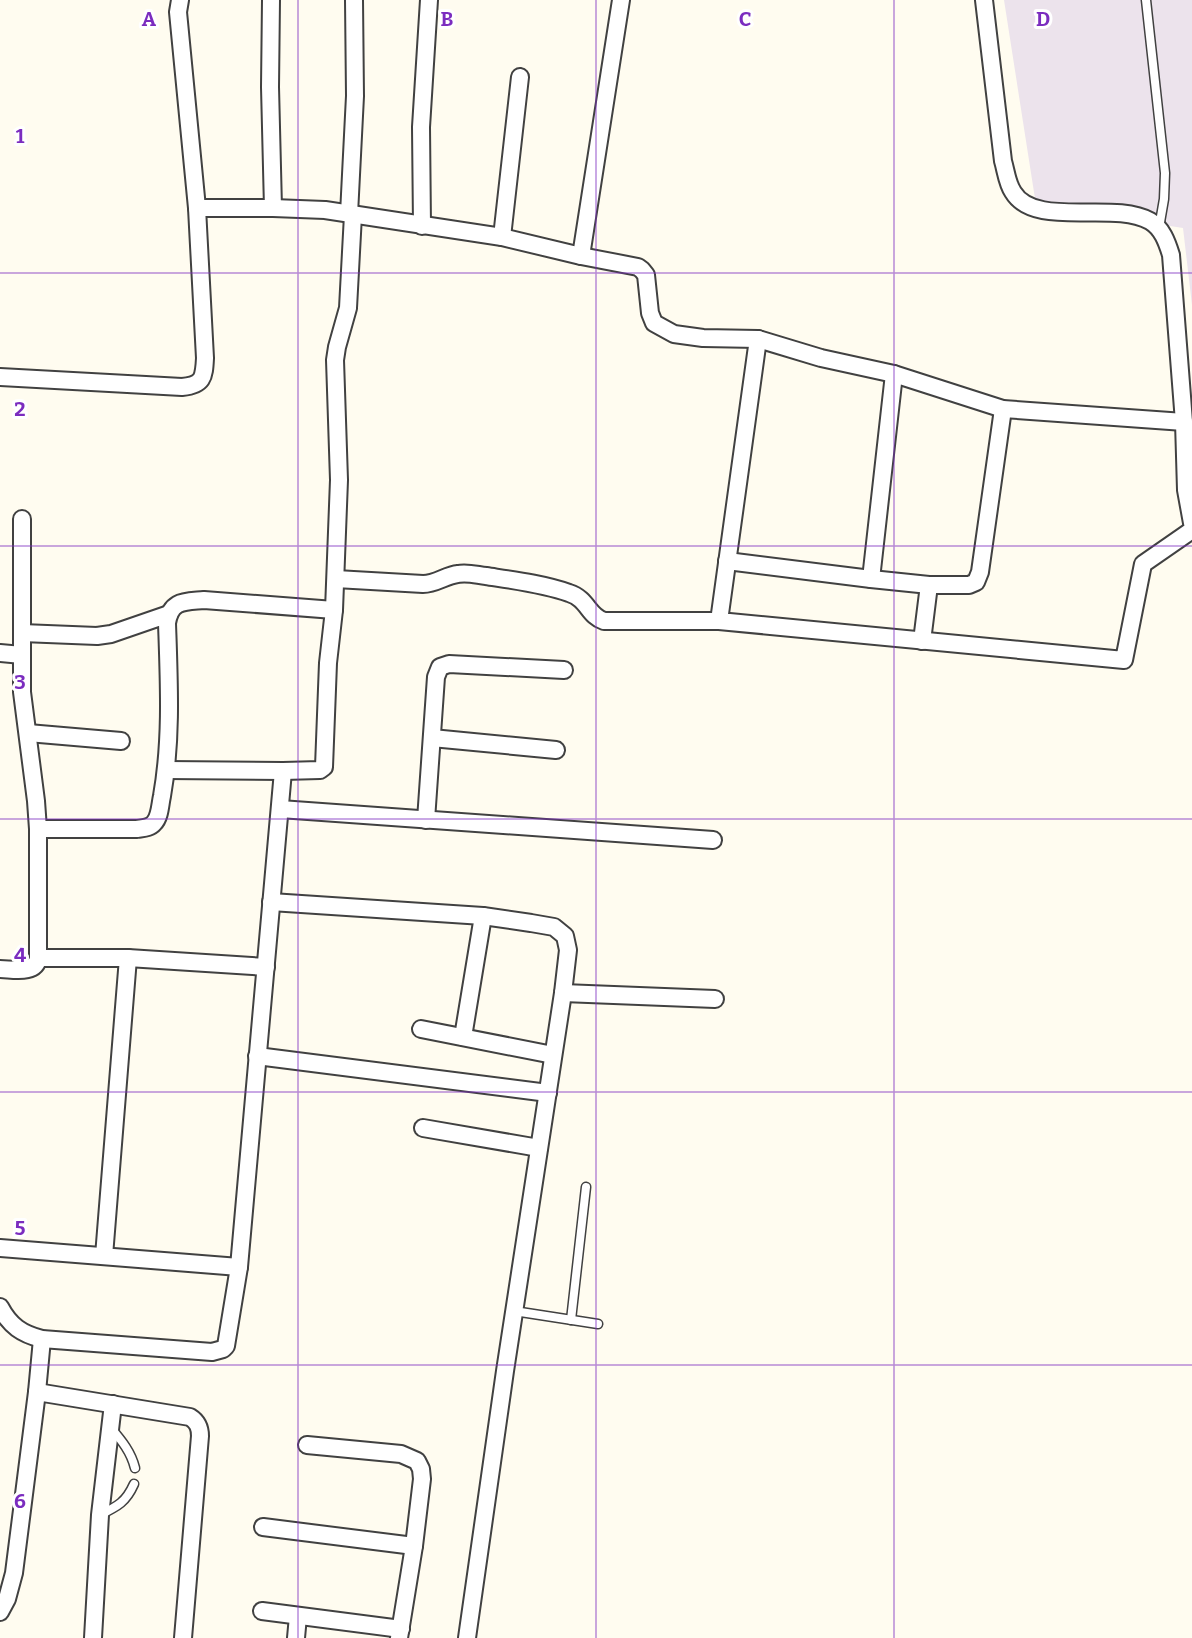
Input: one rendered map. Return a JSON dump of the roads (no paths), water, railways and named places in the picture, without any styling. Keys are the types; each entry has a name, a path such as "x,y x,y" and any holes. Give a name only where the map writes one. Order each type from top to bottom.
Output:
{"street":[{"path":"0,377 182,387 197,384 202,380 205,358 196,208 178,12 180,0"},
{"path":"272,0 270,87 273,208"},
{"path":"166,770 283,771 320,770 324,767 328,663 336,579 339,480 335,360 348,308 355,96 354,0"},
{"path":"422,226 421,127 429,0"},
{"path":"581,256 621,0"},
{"path":"984,0 1003,161 1013,193 1033,209 1118,212 1137,216 1151,221 1166,239 1171,255 1184,422 1186,490 1192,523"},
{"path":"502,237 520,77"},
{"path":"196,208 325,210 502,237 638,267 646,275 650,313 654,322 674,334 703,338 758,339 821,358 894,374 1004,409 1184,422"},
{"path":"719,621 758,339"},
{"path":"871,579 894,374"},
{"path":"728,561 929,585 969,585 976,582 1004,409"},
{"path":"0,969 28,969 35,966 38,958 38,829 22,692 22,519"},
{"path":"336,579 431,584 462,573 511,580 570,593 582,599 596,617 604,621 719,621 1124,660 1143,564 1192,530"},
{"path":"922,641 929,585"},
{"path":"38,829 137,829 150,826 155,822 159,815 166,770 170,704 167,624 172,608 184,602 204,600 334,610"},
{"path":"22,633 97,636 111,634 169,614"},
{"path":"0,654 22,655"},
{"path":"426,820 438,670 443,665 564,670"},
{"path":"28,733 121,741"},
{"path":"432,738 556,750"},
{"path":"0,1307 25,1335 42,1339 212,1352 219,1351 226,1346 238,1267 283,771"},
{"path":"280,809 713,840"},
{"path":"272,902 483,916 554,927 565,936 568,950 563,993 467,1638"},
{"path":"463,1037 483,916"},
{"path":"38,958 128,958 266,967"},
{"path":"104,1256 128,958"},
{"path":"563,993 715,999"},
{"path":"421,1029 553,1055"},
{"path":"257,1056 548,1093"},
{"path":"423,1128 539,1148"},
{"path":"0,1248 238,1267"},
{"path":"0,1612 7,1599 14,1573 42,1339"},
{"path":"37,1392 190,1417 195,1420 200,1430 183,1638"},
{"path":"93,1638 100,1515 112,1404"},
{"path":"262,1611 400,1634 414,1546 422,1479 421,1469 417,1461 401,1454 307,1445"},
{"path":"263,1527 414,1546"},
{"path":"296,1638 298,1616"}],"lane":[{"path":"1146,0 1165,173 1159,229"},
{"path":"571,1320 586,1187"},
{"path":"514,1311 598,1324"},
{"path":"110,1427 126,1446 133,1458 135,1468"},
{"path":"100,1515 122,1503 134,1484"}]}
